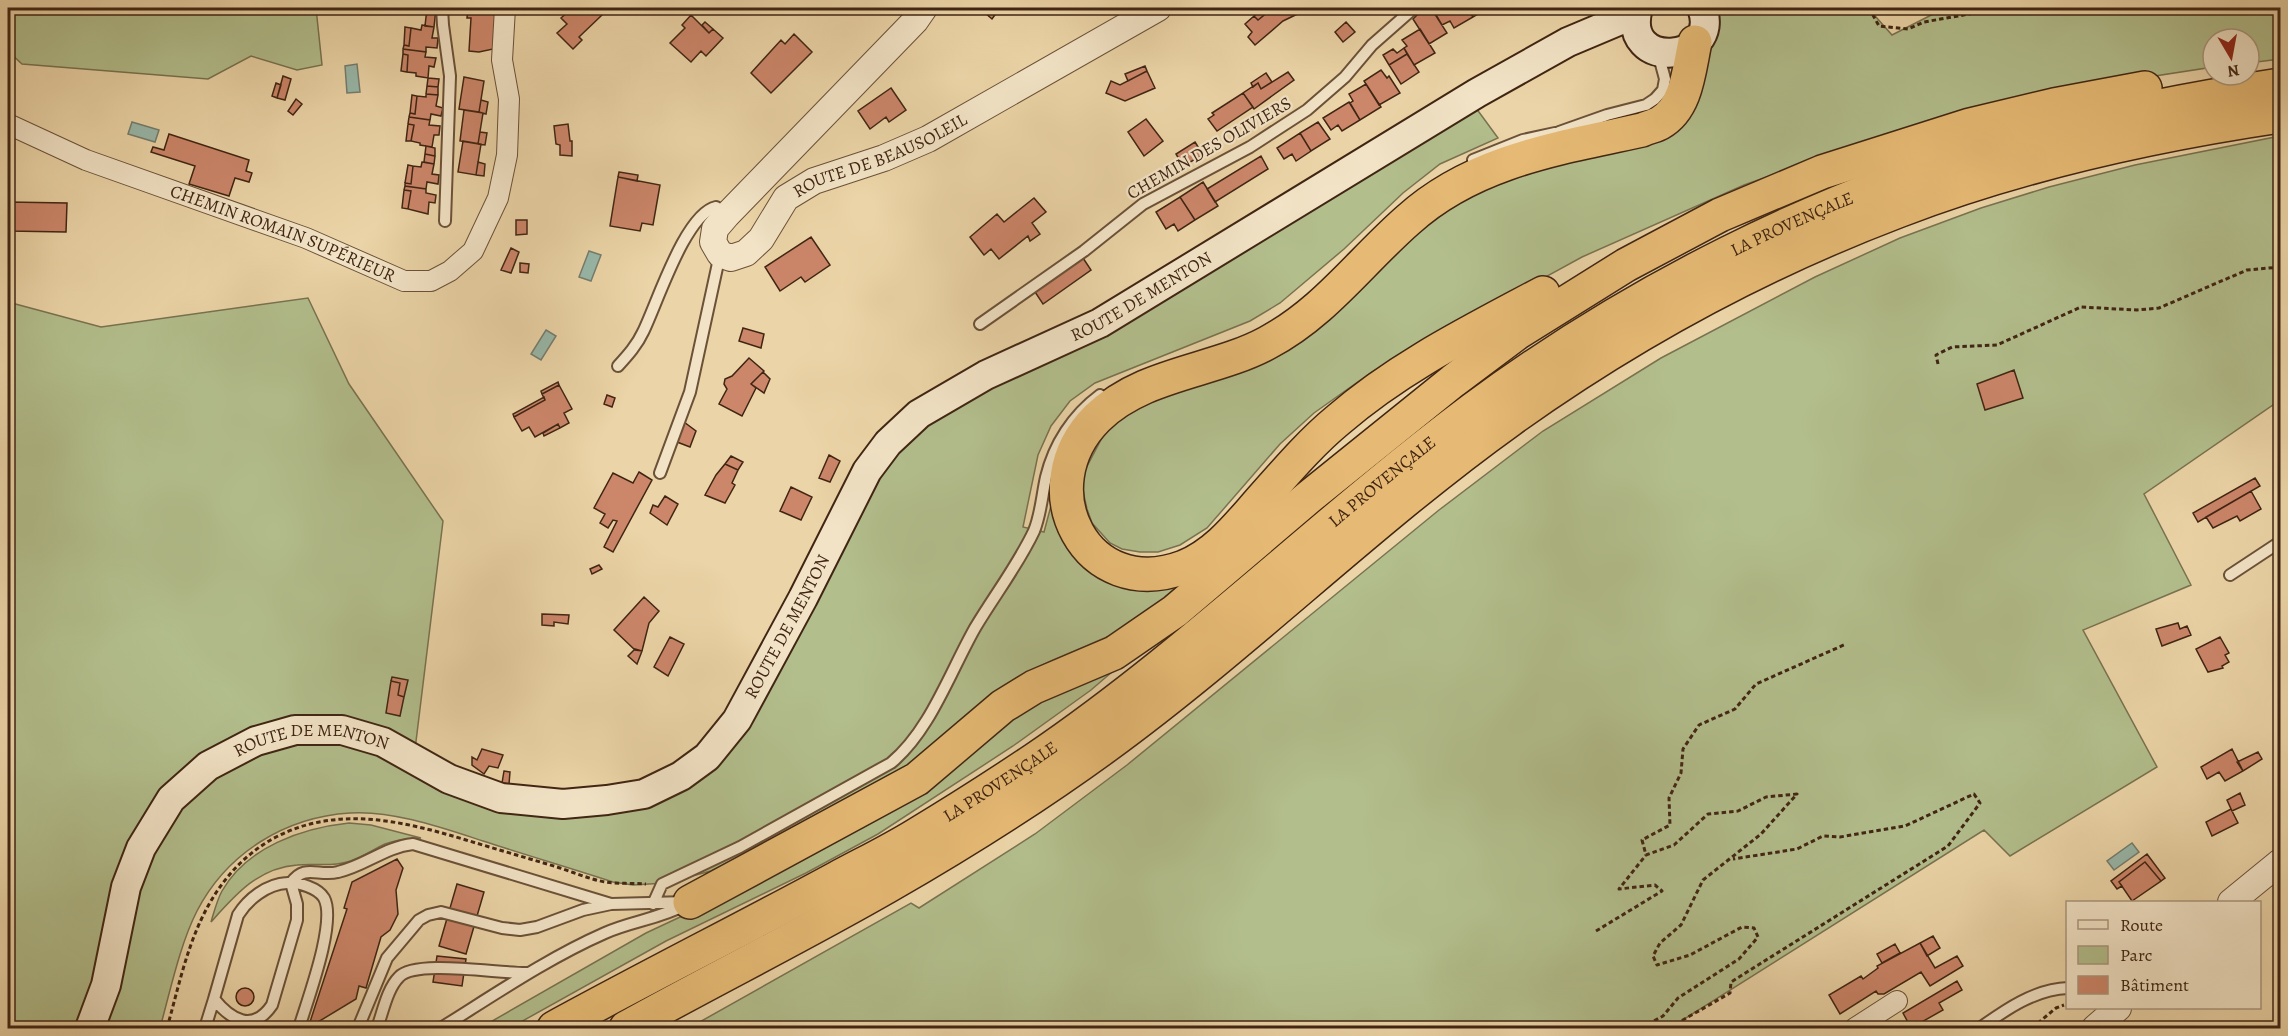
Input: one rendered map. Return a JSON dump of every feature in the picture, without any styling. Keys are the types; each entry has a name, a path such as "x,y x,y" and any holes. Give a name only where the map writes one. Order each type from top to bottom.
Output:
{"highway":[{"path":"1701,17 1683,94 1670,115 1660,123 1642,130 1525,157 1466,180 1437,197 1408,220 1324,304 1292,329 1265,345 1240,355 1164,379 1120,400 1100,415 1087,428 1077,444 1069,464 1066,481 1066,501 1070,519 1088,549 1114,567 1130,572 1147,574 1166,572 1185,566 1220,545 1300,456 1334,423 1392,377 1581,273 1673,232 1822,172 1970,125 2103,95 2201,82"},
{"path":"2261,74 2280,72"},
{"name":"LA PROVENÇALE","path":"554,1029 915,836 1036,758 1137,684 1469,413 1529,369 1607,320 1682,278 1829,207 1887,182 2007,143 2129,112 2280,85"},
{"name":"LA PROVENÇALE","path":"626,1029 884,888 1041,792 1110,743 1186,684 1430,482 1509,421 1593,364 1676,314 1834,237 1901,210 1977,184 2151,140 2280,116"},
{"path":"690,902 917,779 943,759 983,721 1034,687 1114,653 1135,640 1175,611 1380,438 1517,333 1626,266 1720,215"}],"main road":[{"path":"1637,8 1635,20 1637,32 1651,47"},
{"name":"ROUTE DE MENTON","path":"90,1029 106,985 126,887 141,848 171,799 208,766 256,741 295,730 342,730 383,742 449,779 501,798 562,804 607,800 644,794 681,776 707,757 738,720 867,471 888,443 919,414 986,375 1100,323 1477,93 1568,42 1625,18 1637,8"},
{"name":"ROUTE DE MENTON","path":"1551,53 1608,40 1678,53 1687,50 1701,17"}],"street":[{"name":"CHEMIN ROMAIN SUPÉRIEUR","path":"8,124 86,160 306,238 404,281 431,280 450,271 472,250 498,198 507,155 509,99 502,60 506,8"},
{"name":"ROUTE DE BEAUSOLEIL","path":"924,8 915,21 727,214 715,229 713,242 720,254 731,258 746,253 761,239 786,198 814,181 884,158 928,139 1158,8"},
{"path":"2233,901 2280,862"},
{"path":"1855,1029 1897,1001"}],"lane":[{"path":"442,8 450,76 446,221"},
{"name":"CHEMIN DES OLIVIERS","path":"980,324 1084,251 1143,204 1250,147 1307,110 1345,77 1372,45 1413,8"},
{"path":"1559,132 1607,115 1646,105 1655,99 1663,90 1665,79 1651,47"},
{"path":"1461,165 1523,140 1559,132 1670,115"},
{"path":"618,366 634,348 643,333 661,286 694,225 708,209 716,207 727,214"},
{"path":"660,472 690,392 720,254"},
{"path":"653,904 662,884 740,847 891,764 903,753 923,725 975,628 1030,539 1035,528 1054,453 1068,427 1083,407 1113,387"},
{"path":"2230,575 2280,542"},
{"path":"291,883 298,873 303,871 332,874 345,871 400,845 413,844 611,904"},
{"path":"214,999 227,1015 243,1020 260,1017 272,1005 297,920 297,904 291,883"},
{"path":"205,1029 238,915 244,905 267,889 279,884 291,883 317,890 324,897 328,914 328,925 299,1029"},
{"path":"358,1029 387,958 419,920 428,915 441,912 502,928 520,930 537,927 583,910 611,904 690,902"},
{"path":"441,1029 531,973 608,932 658,918 690,902"},
{"path":"377,1029 394,983 409,970 435,968 531,973"},
{"path":"1980,1029 2002,1012 2036,995 2056,988 2066,988"}],"path":[{"path":"1869,8 1879,26 1908,29 1924,22 2003,8"},
{"path":"2240,8 2280,15"},
{"path":"1938,364 1936,355 1952,346 1997,345 2081,307 2137,310 2159,308 2247,270 2280,267"},
{"path":"1646,855 1642,840 1670,825 1669,798 1681,773 1683,748 1699,725 1735,709 1756,684 1846,644"},
{"path":"1596,931 1662,891 1655,885 1619,889 1646,855 1674,845 1708,814 1738,811 1766,798 1797,794 1761,834 1703,880 1681,924 1660,943 1653,956 1657,965 1690,956 1742,927 1754,928 1758,937 1739,959 1678,998 1663,1016 1641,1029"},
{"path":"1669,1029 1730,993 1731,982 1948,846 1980,803 1974,794 1905,826 1840,837 1822,836 1797,849 1731,860"},
{"path":"2032,1029 2056,1008 2066,1003"},
{"path":"1782,1029 1795,1028"}],"green space":[{"path":"8,8 316,8 322,65 297,70 251,56 208,79 22,64 8,51"},
{"path":"1718,8 1868,8 1892,35 1945,8 2280,8 2280,59 2261,61 2261,27 2201,27 2201,69 2103,84 1838,152 1744,185 1582,257 1372,372 1314,413 1280,444 1207,528 1180,545 1158,552 1122,549 1110,543 1092,523 1083,491 1083,474 1104,434 1119,418 1456,202 1497,181 1664,134"},
{"path":"1476,108 1498,138 1440,164 1403,193 1344,249 1280,303 1250,321 1095,383 1070,401 1051,426 1038,455 1023,527 1044,532 1052,502 1144,588 1169,587 1191,582 1128,628 1051,661 996,691 892,781 711,871 665,883 633,885 613,882 451,831 383,814 350,813 303,822 281,830 260,842 224,872 210,890 197,911 185,938 160,1028 8,1028 8,302 101,327 308,298 349,384 443,521 412,774 510,813 554,818 592,816 690,779 868,489 896,452 941,409"},
{"path":"2280,136 2280,400 2144,494 2191,585 2083,630 2157,767 2010,856 1984,830 1670,1028 689,1028 911,903 919,908 1035,834 1127,765 1439,510 1543,431 1661,358 1815,277 1900,238 1981,208 2049,187 2135,165"},
{"path":"1126,660 1091,690 1013,746 878,834 806,873 666,941 510,1028 480,1028 646,933 727,895 1007,718"},
{"path":"349,823 371,825 421,838 390,842 341,863 297,865 270,871 248,884 211,922 220,895 233,876 261,851 295,835"}],"shaded area":[{"path":"357,64 360,92 347,93 345,66"},
{"path":"132,122 159,130 155,142 128,134"},
{"path":"589,251 601,255 591,281 579,277"},
{"path":"546,330 556,336 541,360 531,354"},
{"path":"2132,843 2139,852 2114,870 2107,861"}],"building":[{"path":"427,8 436,8 434,27 425,26"},
{"path":"468,8 500,8 498,48 479,52 469,51 471,18 467,18"},
{"path":"576,8 595,8 602,15 579,37 582,40 573,49 557,33 567,24 561,18"},
{"path":"989,8 1000,8 992,19 985,13"},
{"path":"1265,8 1273,8 1258,20 1254,16"},
{"path":"1273,8 1275,11 1282,8 1310,8 1283,21 1255,45 1248,37 1252,32 1245,24 1254,16 1258,20"},
{"path":"1424,8 1431,8 1447,33 1429,44 1413,19"},
{"path":"1448,8 1467,8 1473,17 1454,28 1450,21 1442,25 1436,15"},
{"path":"1467,8 1488,8 1473,17"},
{"path":"691,15 709,33 713,29 723,38 706,56 701,51 691,62 670,43 685,28 682,25"},
{"path":"705,22 713,29 709,33 702,25"},
{"path":"1346,22 1355,32 1343,42 1335,32"},
{"path":"422,25 434,27 432,38 438,38 437,48 426,47 426,52 403,49 404,45 409,46 411,28 421,30"},
{"path":"405,27 411,28 409,46 404,45"},
{"path":"1420,29 1435,53 1414,65 1404,48 1407,46 1402,40"},
{"path":"794,34 812,52 771,93 751,73 781,40 785,44"},
{"path":"1404,48 1407,54 1389,65 1383,55 1393,49 1397,53"},
{"path":"403,49 426,52 425,57 436,58 434,67 429,66 428,78 407,72 408,55 403,54"},
{"path":"403,54 408,55 407,72 401,71"},
{"path":"1407,54 1419,72 1401,84 1389,65"},
{"path":"1145,66 1147,71 1128,81 1125,74"},
{"path":"1381,70 1387,78 1389,76 1400,93 1379,105 1364,81"},
{"path":"1147,71 1155,88 1125,101 1106,93 1111,81 1120,85"},
{"path":"1288,72 1294,80 1254,109 1243,93 1258,83 1261,89"},
{"path":"1266,73 1272,82 1261,89 1258,83 1253,87 1251,83"},
{"path":"283,76 291,79 285,100 277,98"},
{"path":"464,77 484,81 479,112 459,109"},
{"path":"428,78 439,79 438,87 427,86"},
{"path":"276,83 281,85 277,98 272,96"},
{"path":"1366,84 1381,107 1360,120 1350,103 1353,101 1349,94"},
{"path":"427,86 438,87 438,95 426,94"},
{"path":"891,88 906,110 889,122 886,117 870,129 858,111"},
{"path":"1243,93 1253,107 1217,131 1208,119 1214,115 1212,113"},
{"path":"426,94 438,95 436,106 443,108 441,116 431,114 430,120 409,117 410,113 415,114 417,96 426,97"},
{"path":"412,95 417,96 415,114 410,113"},
{"path":"296,99 302,104 293,115 288,111"},
{"path":"481,100 488,102 486,114 479,112"},
{"path":"1349,102 1360,120 1342,131 1338,125 1331,130 1323,118"},
{"path":"464,110 483,113 478,144 460,141"},
{"path":"409,117 430,120 429,125 440,126 439,135 434,135 432,147 411,141 414,125 408,124"},
{"path":"1146,119 1163,141 1144,156 1128,132"},
{"path":"1318,122 1330,139 1311,151 1300,133"},
{"path":"408,124 414,125 411,141 406,141"},
{"path":"568,124 570,141 572,141 572,156 560,155 560,145 556,144 554,126"},
{"path":"480,132 487,133 485,145 478,144"},
{"path":"1300,133 1311,151 1296,161 1292,154 1284,159 1277,148"},
{"path":"169,134 249,160 246,171 252,173 249,182 235,178 229,196 189,184 195,166 151,152 153,147 164,150"},
{"path":"463,141 481,144 476,175 458,172"},
{"path":"1195,142 1203,155 1183,166 1176,154"},
{"path":"426,146 435,148 435,156 425,154"},
{"path":"425,154 435,156 434,164 424,162"},
{"path":"1261,156 1268,169 1215,202 1207,189"},
{"path":"422,162 434,164 432,174 439,175 438,184 427,182 426,189 405,186 405,183 411,184 413,166 421,167"},
{"path":"478,162 485,164 484,176 476,175"},
{"path":"408,165 413,166 411,184 405,183"},
{"path":"619,172 638,175 637,181 618,177"},
{"path":"618,177 660,185 653,225 642,223 640,231 610,226"},
{"path":"1203,182 1218,206 1195,220 1180,197"},
{"path":"405,186 426,189 426,193 436,195 435,203 429,202 428,214 408,209 411,191 404,190"},
{"path":"404,190 411,191 408,209 402,208"},
{"path":"1180,197 1195,220 1178,231 1174,224 1166,229 1156,212"},
{"path":"1034,198 1046,212 1032,223 1040,234 1030,241 1028,236 999,259 991,249 984,255 970,237 997,214 1004,222"},
{"path":"8,202 67,203 66,232 8,231"},
{"path":"516,220 527,220 527,234 516,235"},
{"path":"811,237 830,265 805,282 801,277 780,291 765,267"},
{"path":"511,248 519,252 511,273 501,270"},
{"path":"1083,258 1091,270 1043,304 1035,292"},
{"path":"520,263 529,264 528,273 520,272"},
{"path":"743,328 764,334 761,348 739,341"},
{"path":"749,358 764,371 751,384 756,388 742,416 719,404 727,389 724,384 725,379 732,376"},
{"path":"2014,370 2023,398 1985,410 1977,384"},
{"path":"763,372 770,379 764,393 751,384"},
{"path":"558,382 559,385 542,394 541,391"},
{"path":"559,385 572,409 564,413 569,423 560,428 558,424 535,437 529,427 522,431 514,417 545,400 542,394"},
{"path":"607,395 615,398 612,407 604,404"},
{"path":"544,397 545,400 514,417 513,414"},
{"path":"684,422 696,431 690,447 677,442"},
{"path":"558,424 560,428 544,436 543,433"},
{"path":"829,455 840,461 830,482 819,478"},
{"path":"731,456 743,462 738,470 725,464"},
{"path":"725,464 738,470 732,483 735,485 725,503 705,495"},
{"path":"639,472 652,480 613,552 604,547 617,521 613,520 608,528 600,523 605,514 594,508 613,473 633,483"},
{"path":"2255,478 2260,486 2198,522 2193,513"},
{"path":"791,487 812,497 801,520 780,511"},
{"path":"2251,491 2261,509 2240,521 2237,516 2213,528 2206,517"},
{"path":"665,496 678,504 667,525 650,513 653,505 658,507"},
{"path":"599,565 602,569 592,574 590,569"},
{"path":"644,597 659,611 649,623 642,651 635,650 614,630"},
{"path":"542,614 569,615 568,624 554,622 554,626 542,625"},
{"path":"2178,623 2180,629 2187,626 2191,635 2162,646 2156,629"},
{"path":"670,637 684,644 668,676 654,667"},
{"path":"2220,637 2229,653 2225,655 2229,662 2222,666 2223,668 2208,672 2196,649"},
{"path":"635,649 642,651 637,664 628,656"},
{"path":"392,677 408,680 404,697 398,695 400,683 391,681"},
{"path":"391,681 400,683 398,695 404,697 400,716 386,713"},
{"path":"482,749 503,755 498,768 489,766 484,774 472,765 472,757 477,760"},
{"path":"2232,749 2243,771 2225,781 2219,772 2207,779 2201,767"},
{"path":"2258,752 2262,759 2243,771 2237,762"},
{"path":"504,771 510,772 509,784 502,783"},
{"path":"2240,793 2245,805 2232,811 2227,800"},
{"path":"2231,809 2238,823 2212,836 2206,822"},
{"path":"2147,854 2165,878 2161,881 2145,862 2119,882 2122,886 2117,889 2111,881"},
{"path":"397,859 403,868 396,890 398,914 390,930 381,937 366,988 359,986 356,999 308,1028 347,909 344,908 352,882"},
{"path":"2145,862 2161,881 2132,901 2119,882"},
{"path":"457,884 484,892 466,954 439,946"},
{"path":"1933,936 1940,948 1927,956 1920,943"},
{"path":"1920,943 1935,968 1957,956 1963,966 1930,986 1921,972 1884,994 1878,994 1876,991 1840,1014 1829,995 1861,976 1863,979 1878,968 1877,966"},
{"path":"1895,944 1900,953 1882,963 1877,954"},
{"path":"437,956 466,959 462,986 433,982"},
{"path":"1957,981 1962,990 1939,1003 1943,1010 1911,1028 1903,1013"},
{"path":"245,988 251,991 254,997 251,1003 245,1006 239,1003 236,997 239,991"}]}
